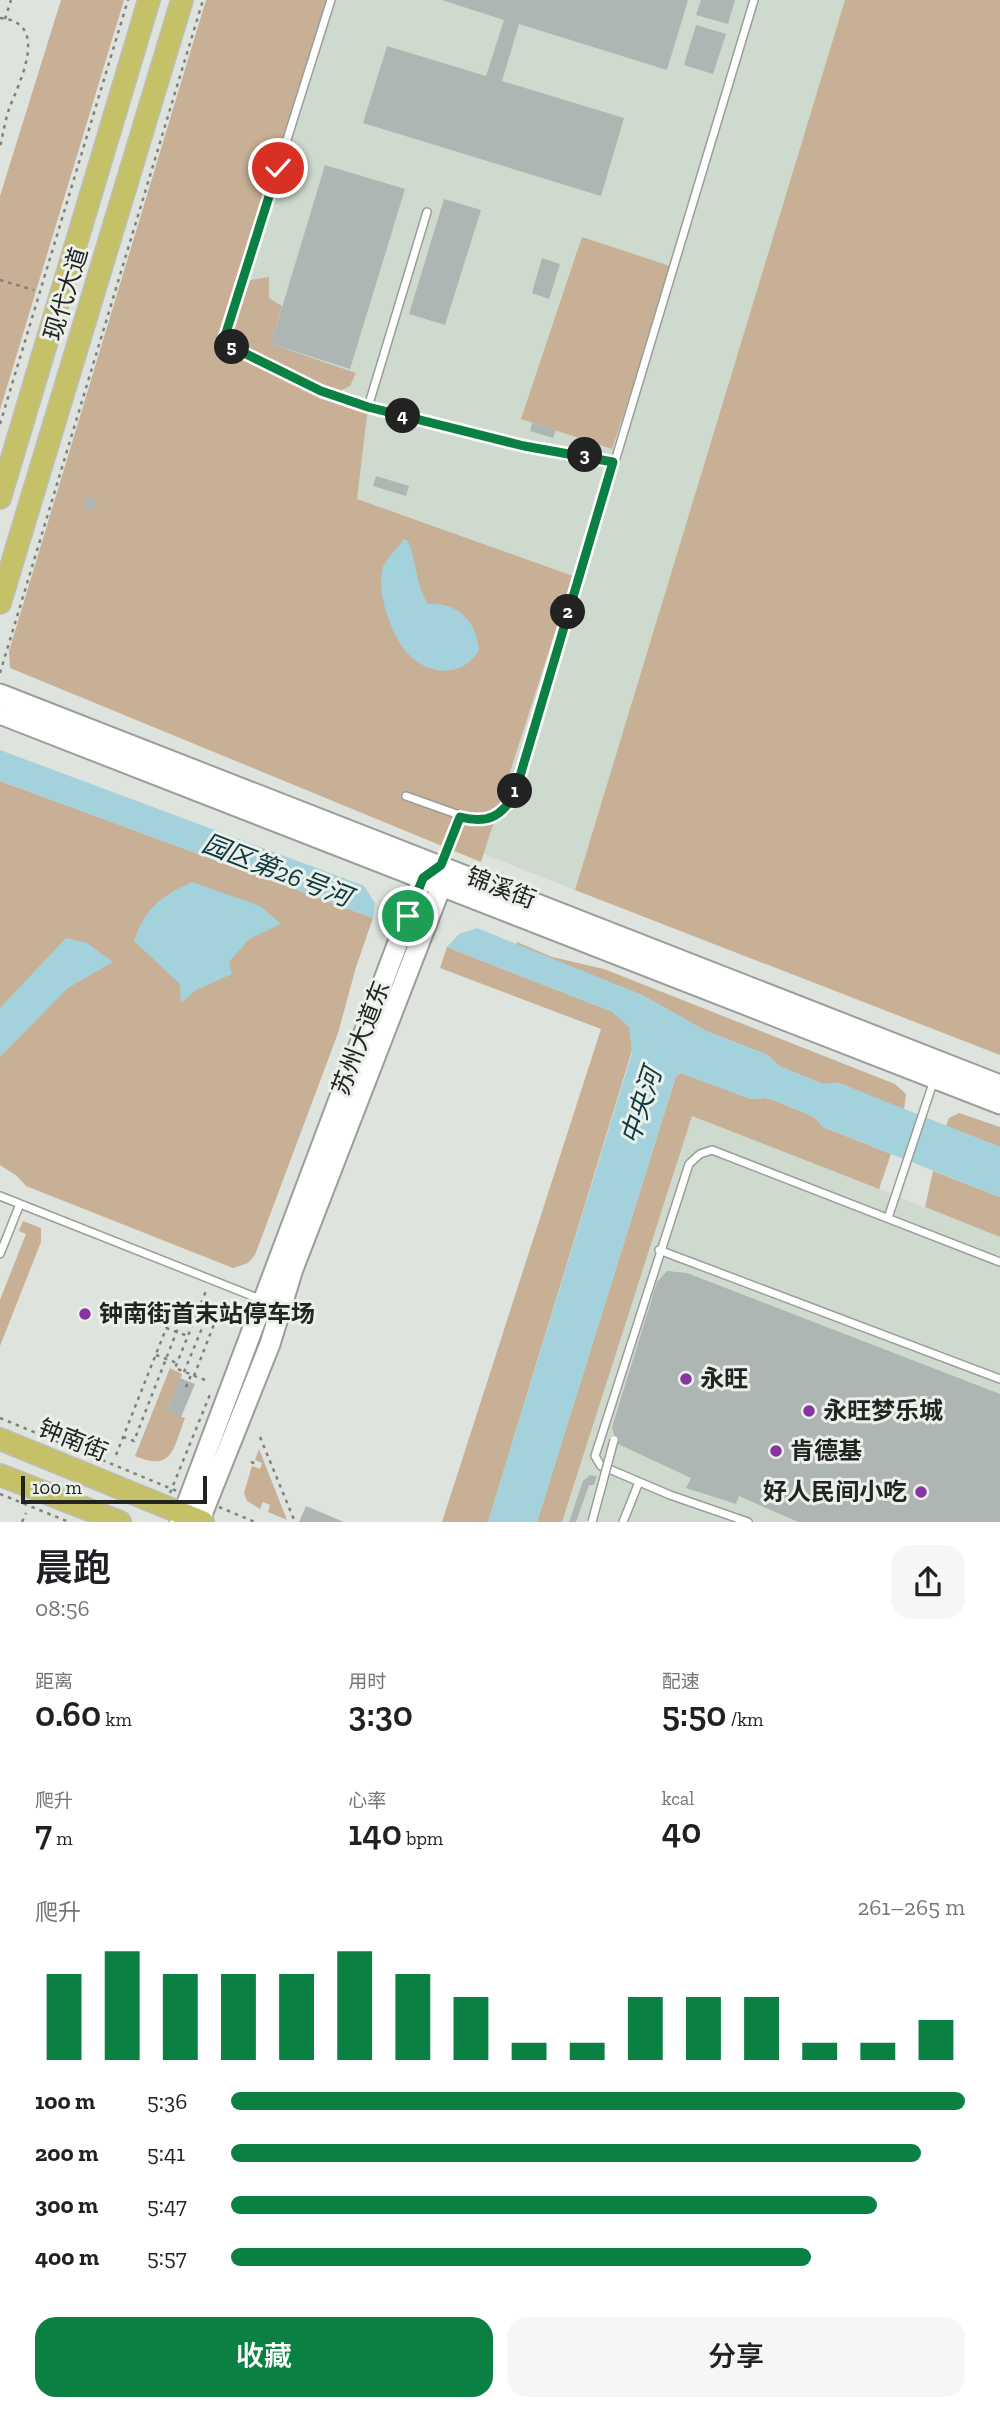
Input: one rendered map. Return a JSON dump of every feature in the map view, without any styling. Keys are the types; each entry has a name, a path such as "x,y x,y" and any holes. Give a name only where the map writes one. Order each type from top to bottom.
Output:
{"main road":[{"name":"现代大道","path":"0,498 149,0"},
{"name":"现代大道","path":"0,603 182,0"},
{"name":"锦溪街","path":"0,694 441,875 1000,1085"},
{"path":"0,715 423,878 441,875"},
{"name":"苏州大道东","path":"194,1514 270,1344 272,1304 422,906 441,875"},
{"name":"苏州大道东","path":"422,906 423,878"},
{"name":"锦溪街","path":"940,1063 1000,1104"},
{"name":"钟南街","path":"0,1439 194,1514"},
{"path":"0,1475 120,1522"}],"lane":[{"path":"331,0 225,336 232,347 286,375 368,407 510,443 613,462"},
{"path":"406,796 479,822 494,818 506,810 515,793 754,0"},
{"path":"368,407 427,212"},
{"path":"441,875 460,817"},
{"path":"888,1218 940,1063"},
{"path":"748,1522 639,1482 601,1465 594,1456 594,1449 689,1164 700,1154 712,1150 1000,1262"},
{"path":"0,1196 272,1304"},
{"path":"0,1254 4,1232 20,1204"},
{"path":"659,1250 1000,1379"},
{"path":"592,1522 614,1440"},
{"path":"623,1522 639,1482"}],"path":[{"path":"0,147 8,112 25,68 29,43 23,30 2,18 11,0"},
{"path":"0,424 128,0"},
{"path":"0,673 203,0"},
{"path":"0,280 34,290"},
{"path":"205,1380 175,1368 206,1291"},
{"path":"116,1455 177,1301 229,1318"},
{"path":"123,1437 134,1441 187,1304"},
{"path":"184,1372 209,1311"},
{"path":"186,1387 218,1314"},
{"path":"166,1328 188,1336"},
{"path":"156,1354 177,1363"},
{"path":"139,1396 150,1400"},
{"path":"0,1418 194,1514 255,1522"},
{"path":"261,1437 295,1522"},
{"path":"251,1462 257,1464"},
{"path":"0,1494 69,1522"},
{"path":"22,1522 26,1513"}],"shaded area":[{"path":"61,0 124,0 0,410 0,196"},
{"path":"206,0 333,0 246,281 269,277 269,298 282,306 271,344 356,373 350,386 337,392 368,407 357,499 573,576 481,862 10,668 9,651"},
{"path":"262,0 845,0 575,890 56,686"},
{"path":"845,0 1000,0 1000,1055 575,890"},
{"path":"582,237 673,267 612,449 521,419"},
{"path":"0,781 373,918 338,1033 255,1255 248,1263 233,1268 26,1186 17,1176 0,1165"},
{"path":"517,942 552,957 604,969 895,1084 906,1094 904,1110 839,1083 823,1084 779,1066 768,1055 706,1031 642,995 516,945"},
{"path":"447,947 613,1012 629,1027 633,1047 488,1522 442,1522 601,1029 440,968"},
{"path":"681,1073 751,1099 765,1098 776,1101 814,1117 823,1127 891,1154 879,1189 692,1116 562,1522 537,1522 676,1076"},
{"path":"959,1113 1000,1127 1000,1147 946,1126 949,1118"},
{"name":"永旺梦乐城","path":"692,1115 1000,1237 1000,1522 562,1522"},
{"path":"933,1171 1000,1197 1000,1237 925,1207"},
{"path":"23,1221 41,1228 41,1242 0,1346 0,1300 26,1234 19,1231"},
{"path":"170,1368 182,1374 167,1411 185,1418 174,1448 170,1455 157,1461 135,1456"},
{"path":"259,1449 287,1520 268,1512 270,1505 263,1502 260,1509 247,1501 244,1493 252,1466 260,1469 262,1463 255,1460"}],"water":[{"path":"404,539 408,541 411,549 428,604 456,610 474,630 479,650 473,659 456,669 437,670 418,663 403,648 387,616 382,591 382,570"},
{"path":"0,750 477,928 642,995 706,1031 768,1055 779,1066 823,1084 839,1083 1000,1147 1000,1197 823,1127 814,1117 776,1101 765,1098 751,1099 680,1073 676,1076 537,1522 488,1522 632,1053 629,1027 613,1012 373,918 0,781"},
{"path":"192,882 260,906 281,924 249,939 229,962 232,974 196,990 181,1003 180,984 134,941 155,904"},
{"path":"66,938 87,943 113,962 68,988 0,1057 0,1008"}],"pier":[{"path":"362,883 477,928 459,934 447,947 373,918 375,903"}],"building":[{"path":"442,0 688,0 667,70 519,24 502,81 624,118 601,196 363,123 387,46 486,76 504,20"},
{"path":"701,0 735,0 728,24 696,15"},
{"path":"696,25 726,34 713,74 684,65"},
{"path":"325,165 405,189 350,369 271,344"},
{"path":"444,199 481,210 445,325 409,314"},
{"path":"542,258 560,264 549,299 532,293"},
{"path":"532,423 556,430 553,438 530,431"},
{"path":"376,476 409,486 406,496 373,486"},
{"path":"88,496 97,500 93,511 83,508"},
{"name":"永旺梦乐城","path":"667,1271 687,1273 1000,1394 1000,1522 798,1522 739,1496 736,1504 686,1488 691,1478 616,1443 612,1427 657,1282"},
{"path":"180,1378 195,1384 181,1417 167,1411"},
{"path":"590,1475 597,1476 594,1485 589,1485 576,1522 569,1522 583,1481"},
{"path":"306,1506 344,1522 299,1522"}],"place":[{"name":"钟南街首末站停车场","path":"85,1314"},
{"name":"永旺","path":"686,1379"},
{"name":"永旺梦乐城","path":"809,1411"},
{"name":"肯德基","path":"776,1451"},
{"name":"好人民间小吃","path":"921,1492"}],"route":[{"path":"278,168 225,336 232,347 321,391 368,407 524,446 586,455 613,462 515,793 506,810 494,818 479,822 460,817 441,865 423,878 408,916"}],"water label":[{"name":"园区第26号河","path":"277,870"},
{"name":"中央河","path":"641,1106"}]}
